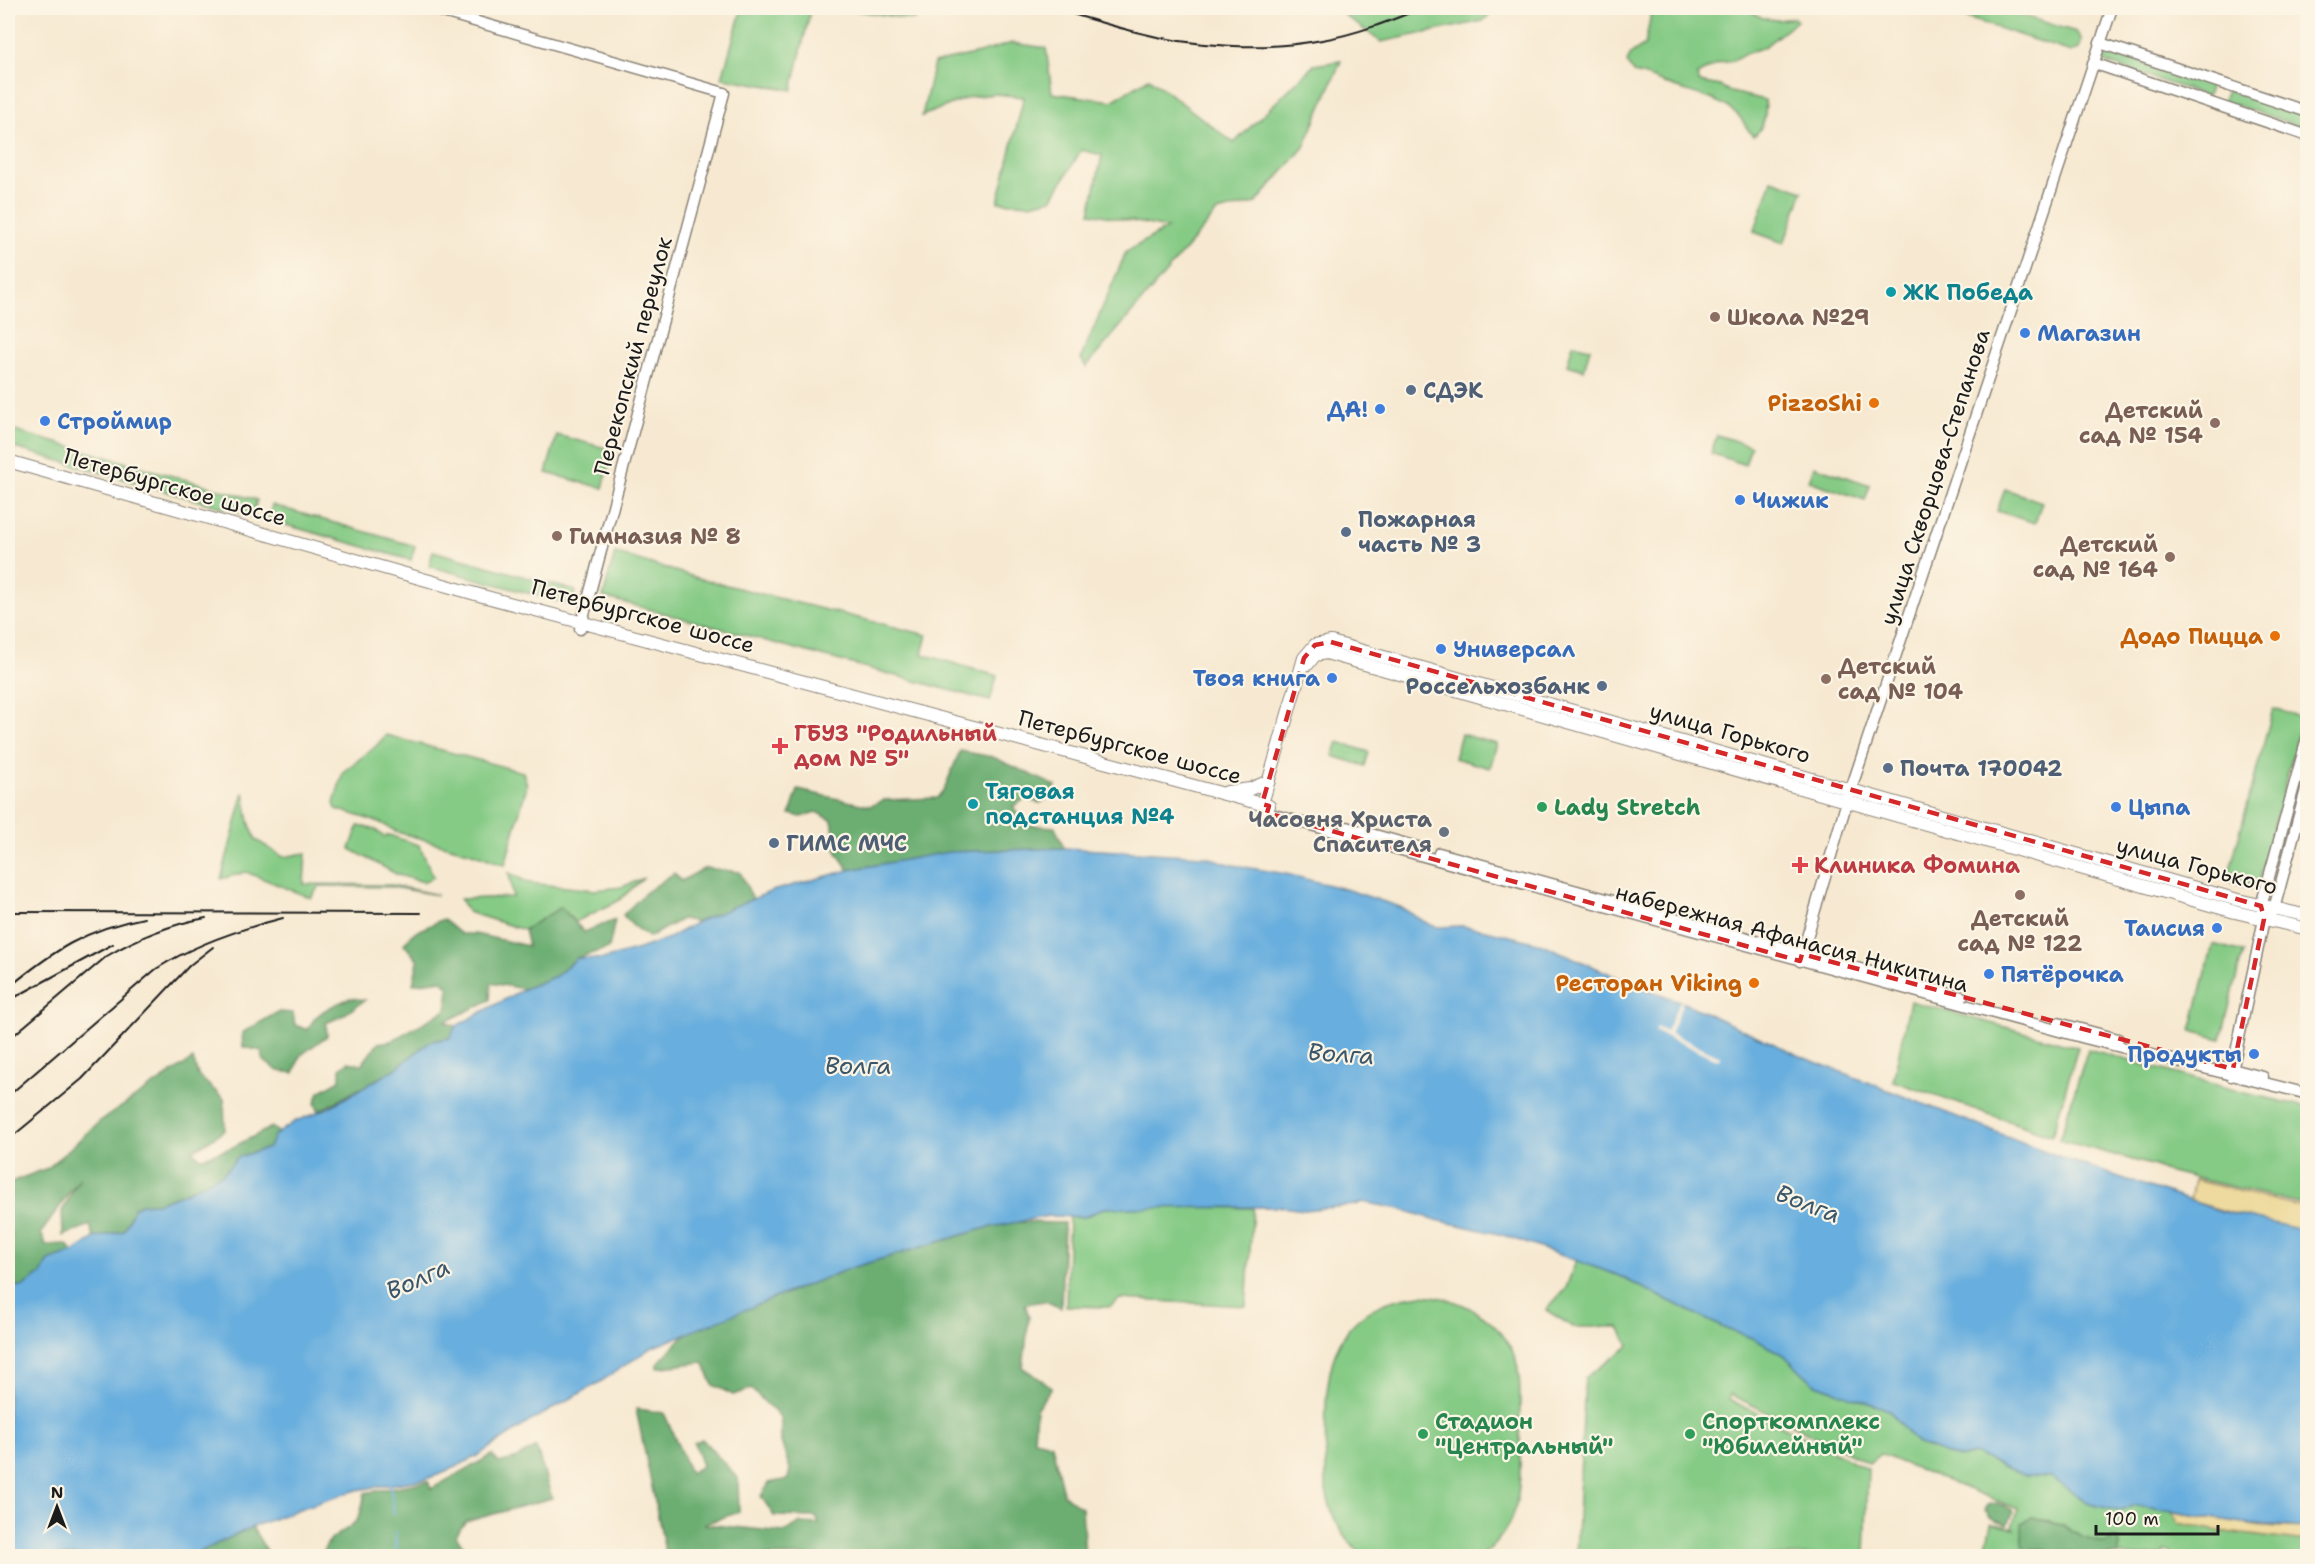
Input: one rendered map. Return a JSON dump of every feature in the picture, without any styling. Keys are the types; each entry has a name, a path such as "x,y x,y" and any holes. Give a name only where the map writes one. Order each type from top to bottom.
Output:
{"main road":[{"name":"Петербургское шоссе","path":"8,461 581,626"},
{"name":"Петербургское шоссе","path":"8,469 266,543 1219,792 1266,808"},
{"name":"улица Горького","path":"1266,808 1269,781 1304,658 1315,645 1331,642 2265,919 2307,928"},
{"name":"улица Горького","path":"1266,808 1310,661 1315,655 1326,653 2261,906 2307,916"},
{"name":"Петербургское шоссе","path":"757,672 1266,808"},
{"path":"1219,792 1246,790 1269,781"}],"street":[{"name":"Перекопский переулок","path":"429,8 724,93 581,626"},
{"name":"улица Скворцова-Степанова","path":"1801,958 1849,795 2112,8"},
{"path":"2100,44 2307,112"},
{"path":"2093,63 2307,136"},
{"path":"2232,1073 2265,919 2261,906 2307,735"},
{"path":"2265,919 2274,909 2307,782"},
{"name":"набережная Афанасия Никитина","path":"1266,808 1801,958 2307,1094"},
{"name":"набережная Афанасия Никитина","path":"2232,1073 2307,1087"}],"highlighted area":[{"path":"1331,642 2261,906 2264,919 2233,1069 1802,954 1800,961 1267,813 1269,806 1262,804 1304,658 1315,645"}],"green space":[{"path":"742,8 811,8 792,90 722,78"},
{"path":"840,8 921,8 915,20"},
{"path":"1347,8 1496,8 1483,21 1381,42 1344,15"},
{"path":"1652,8 1748,8 1764,18 1775,20 1794,18 1797,21 1764,47 1733,61 1719,63 1697,75 1699,82 1765,100 1764,120 1757,133 1753,136 1737,114 1716,101 1633,73 1627,62 1631,54 1645,45"},
{"path":"1937,8 1998,8 2076,32 2082,40 2079,49 2071,52"},
{"path":"1012,43 1046,48 1052,93 1112,101 1149,78 1234,143 1314,65 1341,61 1304,147 1256,203 1217,212 1086,367 1081,358 1126,252 1167,228 1090,213 1102,155 1081,150 1052,199 1030,204 998,202 1024,97 995,94 969,97 922,116 934,63"},
{"path":"2108,51 2211,85 2207,96 2104,62"},
{"path":"2227,90 2307,116 2307,129 2223,101"},
{"path":"1772,180 1803,191 1784,243 1754,232"},
{"path":"1573,344 1590,348 1584,370 1567,365"},
{"path":"8,429 257,500 252,516 8,446"},
{"path":"557,435 613,450 603,488 546,473"},
{"path":"1717,435 1751,446 1745,465 1711,453"},
{"path":"1814,466 1870,485 1865,500 1809,481"},
{"path":"2005,489 2042,502 2035,523 1997,511"},
{"path":"272,505 415,546 411,560 268,520"},
{"path":"433,551 576,591 572,605 429,566"},
{"path":"615,553 698,578 927,635 922,654 997,676 990,701 603,597"},
{"path":"2273,709 2303,717 2257,889 2227,881"},
{"path":"1461,734 1497,744 1490,768 1454,758"},
{"path":"386,735 523,772 527,785 505,865 472,853 397,832 381,823 336,809 334,803 343,772 375,747"},
{"path":"1338,742 1369,752 1365,766 1333,756"},
{"path":"960,751 993,757 1056,786 1052,795 1040,803 1025,799 1013,806 1024,825 1055,827 1064,848 948,852 849,870 837,853 832,820 816,812 801,817 790,814 798,790 870,806 884,800 937,798 944,789"},
{"path":"244,792 249,822 256,840 283,857 306,853 304,884 392,885 438,895 392,887 319,886 311,898 246,872 221,879"},
{"path":"358,826 375,829 384,837 389,835 419,845 434,877 424,882 398,875 350,849"},
{"path":"705,868 740,872 753,899 697,922 682,919 649,937 633,926 623,915 645,893 674,873 681,881"},
{"path":"509,873 529,883 595,890 622,887 644,878 618,901 575,922 561,908 524,930 468,912 460,899 513,897"},
{"path":"561,907 584,932 615,920 609,948 577,958 556,976 524,989 491,983 490,1000 445,1022 456,1026 450,1038 431,1041 394,1070 319,1111 315,1103 319,1092 340,1080 340,1068 348,1062 362,1064 378,1043 391,1041 446,1010 449,988 442,980 413,984 418,961 404,944 412,934 443,919 461,934 475,934 528,946 524,930"},
{"path":"2213,944 2243,952 2221,1039 2191,1031"},
{"path":"350,998 365,1000 342,1016 326,1023 327,1036 300,1056 294,1073 278,1071 263,1060 262,1051 243,1047 242,1033 278,1012 293,1013 295,1025 308,1030 320,1014"},
{"path":"1910,1001 2078,1047 2052,1136 1893,1081"},
{"path":"2088,1049 2245,1093 2307,1107 2307,1205 2166,1171 2059,1140"},
{"path":"193,1059 198,1075 224,1099 225,1130 193,1151 201,1158 233,1147 272,1127 279,1133 274,1136 269,1148 238,1157 223,1174 182,1194 157,1203 141,1204 134,1208 124,1231 94,1238 90,1225 63,1236 62,1211 80,1178 41,1233 46,1245 66,1244 73,1252 49,1261 41,1274 22,1287 8,1285 8,1183 48,1168 100,1121"},
{"path":"1105,1208 1253,1208 1246,1306 1120,1299 1109,1307 1066,1306 1069,1217 1084,1217"},
{"path":"1015,1222 1064,1223 1061,1308 1045,1301 1025,1304 1029,1317 1023,1368 1052,1387 1036,1409 1034,1440 1052,1444 1063,1494 1082,1508 1085,1556 666,1556 636,1409 664,1413 690,1473 702,1466 694,1443 702,1439 738,1478 739,1512 704,1524 784,1532 800,1523 819,1524 816,1517 774,1516 761,1496 769,1483 788,1479 790,1469 781,1442 781,1418 751,1389 733,1395 713,1385 703,1362 657,1368 657,1364 686,1333 851,1268 982,1229"},
{"path":"1576,1260 1617,1275 1726,1329 1755,1339 1785,1356 1814,1383 1889,1410 1916,1443 1958,1458 1974,1454 2026,1476 2051,1477 2090,1504 2118,1511 2132,1505 2173,1512 2179,1523 2219,1531 2307,1542 2307,1556 2172,1556 2170,1552 2164,1551 2163,1556 2118,1556 2118,1548 2110,1541 2104,1544 2081,1537 2064,1526 2032,1517 2051,1552 2066,1551 2084,1556 2058,1552 2043,1556 1984,1556 1991,1523 2015,1529 2013,1527 2018,1509 1880,1454 1869,1463 1730,1394 1729,1399 1868,1469 1865,1556 1576,1556 1585,1378 1629,1346 1619,1327 1573,1327 1546,1310 1566,1288"},
{"name":"Стадион \"Центральный\"","path":"1422,1295 1455,1302 1486,1318 1508,1343 1519,1376 1520,1471 1517,1502 1506,1530 1482,1556 1364,1556 1349,1542 1334,1518 1328,1500 1325,1426 1327,1394 1332,1365 1342,1339 1359,1318 1385,1303"},
{"path":"536,1447 552,1498 465,1522 456,1536 467,1551 496,1547 502,1556 323,1556 327,1544 357,1520 365,1493 428,1481 431,1489 492,1455 499,1463 517,1458"},
{"path":"1997,1503 2012,1510 2008,1525 1991,1518 1985,1510 1988,1505"},
{"path":"2032,1517 2064,1526 2081,1537 2104,1543 2113,1538 2118,1540 2120,1545 2118,1556 2084,1556 2066,1551 2051,1552 2022,1546 2022,1523"},
{"path":"252,1527 268,1553 245,1556 191,1556"}],"sand":[{"path":"2194,1180 2307,1208 2307,1231 2263,1222 2190,1201"},
{"path":"2173,1512 2262,1526 2307,1528 2307,1542 2219,1531 2179,1523"}],"water":[{"name":"Волга","path":"1064,848 1204,856 1233,865 1286,874 1345,889 1400,907 1430,925 1462,926 1486,930 1542,944 1633,984 1682,1002 1805,1058 2071,1161 2221,1211 2307,1231 2307,1528 2243,1523 2132,1505 2118,1511 2090,1504 2051,1477 2026,1476 1974,1454 1958,1458 1916,1443 1889,1410 1814,1383 1785,1356 1755,1339 1726,1329 1617,1275 1503,1235 1436,1220 1400,1209 1362,1202 1356,1205 1304,1210 1282,1207 1105,1208 1084,1217 1048,1216 982,1229 851,1268 651,1348 600,1382 529,1422 477,1456 446,1472 426,1479 357,1490 299,1509 252,1527 191,1556 8,1556 8,1285 22,1287 41,1274 49,1261 73,1252 94,1238 124,1231 134,1208 141,1204 157,1203 182,1194 223,1174 238,1157 269,1148 274,1136 294,1122 328,1108 394,1070 431,1041 450,1038 456,1026 524,989 556,976 577,958 603,959 639,949 669,938 697,922 772,891 849,870 948,852"}],"pier":[{"path":"1680,1001 1683,1002 1670,1033 1720,1056 1719,1060 1654,1031 1656,1027 1666,1032"}],"waterway":[{"path":"390,1482 394,1515"},
{"path":"395,1532 397,1556"}],"railway":[{"path":"1052,8 1158,37 1229,46 1277,46 1335,37 1373,27 1422,8"},
{"path":"8,912 421,913"},
{"path":"8,988 55,952 71,943 104,928 144,918"},
{"path":"8,1040 107,956 155,933 206,918"},
{"path":"8,1096 156,969 185,952 217,939 283,918"},
{"path":"8,1001 113,944"},
{"path":"8,1140 82,1079 190,965 213,947"}],"place":[{"name":"ЖК Победа","path":"1891,292"},
{"name":"Школа №29","path":"1715,317"},
{"name":"Магазин","path":"2025,333"},
{"name":"СДЭК","path":"1411,390"},
{"name":"PizzoShi","path":"1874,403"},
{"name":"ДА!","path":"1380,409"},
{"name":"Строймир","path":"45,421"},
{"name":"Детский сад № 154","path":"2215,423"},
{"name":"Чижик","path":"1740,500"},
{"name":"Пожарная часть № 3","path":"1346,532"},
{"name":"Гимназия № 8","path":"557,536"},
{"name":"Детский сад № 164","path":"2170,557"},
{"name":"Додо Пицца","path":"2275,636"},
{"name":"Универсал","path":"1441,649"},
{"name":"Твоя книга","path":"1332,678"},
{"name":"Детский сад № 104","path":"1826,679"},
{"name":"Россельхозбанк","path":"1602,686"},
{"name":"ГБУЗ \"Родильный дом № 5\"","path":"780,746"},
{"name":"Почта 170042","path":"1888,768"},
{"name":"Тяговая подстанция №4","path":"973,804"},
{"name":"Lady Stretch","path":"1542,807"},
{"name":"Цыпа","path":"2116,807"},
{"name":"Часовня Христа Спасителя","path":"1444,832"},
{"name":"ГИМС МЧС","path":"774,843"},
{"name":"Клиника Фомина","path":"1800,865"},
{"name":"Детский сад № 122","path":"2020,895"},
{"name":"Таисия","path":"2217,928"},
{"name":"Пятёрочка","path":"1989,974"},
{"name":"Ресторан Viking","path":"1754,983"},
{"name":"Продукты","path":"2254,1054"},
{"name":"Стадион \"Центральный\"","path":"1423,1434"},
{"name":"Спорткомплекс \"Юбилейный\"","path":"1690,1434"}]}
